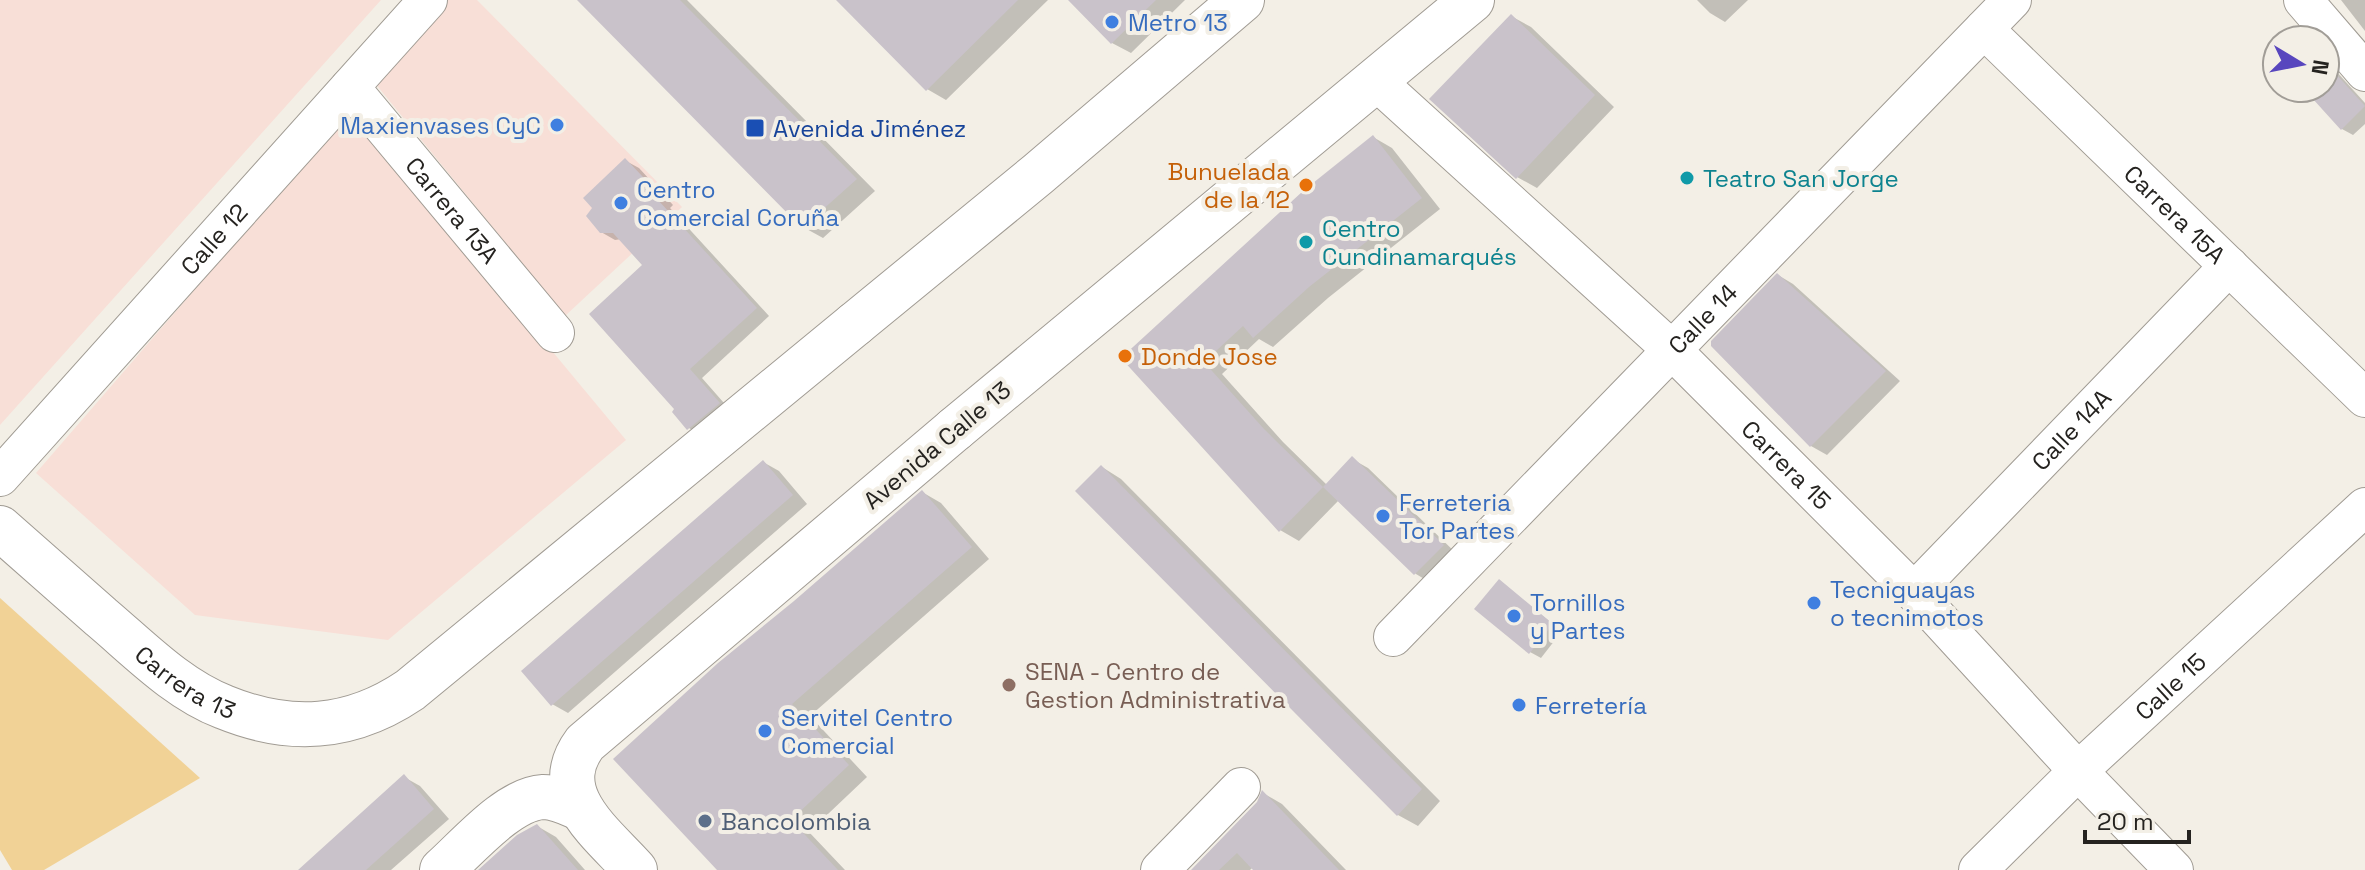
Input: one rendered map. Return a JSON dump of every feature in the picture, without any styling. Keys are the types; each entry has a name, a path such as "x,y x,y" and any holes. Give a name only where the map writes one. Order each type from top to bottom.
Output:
{"street":[{"name":"Calle 12","path":"0,477 428,0"},
{"name":"Carrera 13","path":"0,528 157,666 223,707 258,718 295,724 354,719 386,706 410,690 1038,174 1242,0"},
{"name":"Avenida Calle 13","path":"579,808 572,778 578,752 585,743 955,429 1472,0"},
{"name":"Calle 14","path":"1393,637 2012,0"},
{"path":"2303,0 2365,72"},
{"name":"Carrera 15A","path":"1984,29 2365,398"},
{"name":"Carrera 15","path":"1376,81 1671,349 1914,592 2078,771 2174,870"},
{"name":"Carrera 13A","path":"350,87 555,333"},
{"name":"Calle 14A","path":"1914,592 2229,266"},
{"name":"Calle 15","path":"1978,870 2078,771 2365,507"},
{"path":"1160,870 1241,787"},
{"path":"442,870 512,807 545,797 579,808 635,870"}],"shaded area":[{"path":"0,0 381,0 0,425"},
{"path":"446,0 477,0 682,207 565,316 374,82"},
{"path":"351,109 626,440 388,640 195,615 36,473"},
{"path":"0,598 200,778 44,870 12,870 0,850"}],"building":[{"name":"Avenida Jiménez","path":"577,0 680,0 857,179 802,228"},
{"name":"Avenida Jiménez","path":"836,0 1018,0 926,91"},
{"name":"Metro 13","path":"1068,0 1156,0 1111,44"},
{"path":"1511,14 1595,95 1516,179 1429,99"},
{"path":"2341,80 2365,106 2341,130 2317,104 2341,104"},
{"path":"1373,135 1422,198 1309,287 1253,338 1243,326 1204,362 1264,429 1323,487 1279,532 1121,358 1303,191"},
{"path":"625,158 661,196 658,200 757,308 690,369 720,403 687,430 672,412 674,409 589,314 642,265 613,233 600,233 586,216 592,208 583,198"},
{"path":"1777,273 1886,371 1810,447 1711,346 1711,341"},
{"name":"Ferreteria Tor Partes","path":"1352,456 1444,545 1414,575 1323,487"},
{"path":"763,460 793,495 551,706 521,671"},
{"path":"1101,465 1422,789 1397,816 1075,491"},
{"path":"922,490 972,547 792,704 849,765 791,820 838,870 717,870 613,759 718,663"},
{"name":"Tornillos y Partes","path":"1499,579 1553,624 1529,654 1474,609"},
{"path":"404,774 434,809 366,870 298,870"},
{"path":"1262,790 1339,870 1253,870 1237,853 1219,870 1191,870 1257,802"},
{"path":"537,824 578,870 478,870 517,835"}],"place":[{"name":"Metro 13","path":"1112,22"},
{"name":"Maxienvases CyC","path":"557,125"},
{"name":"Avenida Jiménez","path":"755,128"},
{"name":"Teatro San Jorge","path":"1687,178"},
{"name":"Bunuelada de la 12","path":"1306,185"},
{"name":"Centro Comercial Coruña","path":"621,203"},
{"name":"Centro Cundinamarqués","path":"1306,242"},
{"name":"Donde Jose","path":"1125,356"},
{"name":"Ferreteria Tor Partes","path":"1383,516"},
{"name":"Tecniguayas o tecnimotos","path":"1814,603"},
{"name":"Tornillos y Partes","path":"1514,616"},
{"name":"SENA - Centro de Gestion Administrativa","path":"1009,685"},
{"name":"Ferretería","path":"1519,705"},
{"name":"Servitel Centro Comercial","path":"765,731"},
{"name":"Bancolombia","path":"705,821"}]}
